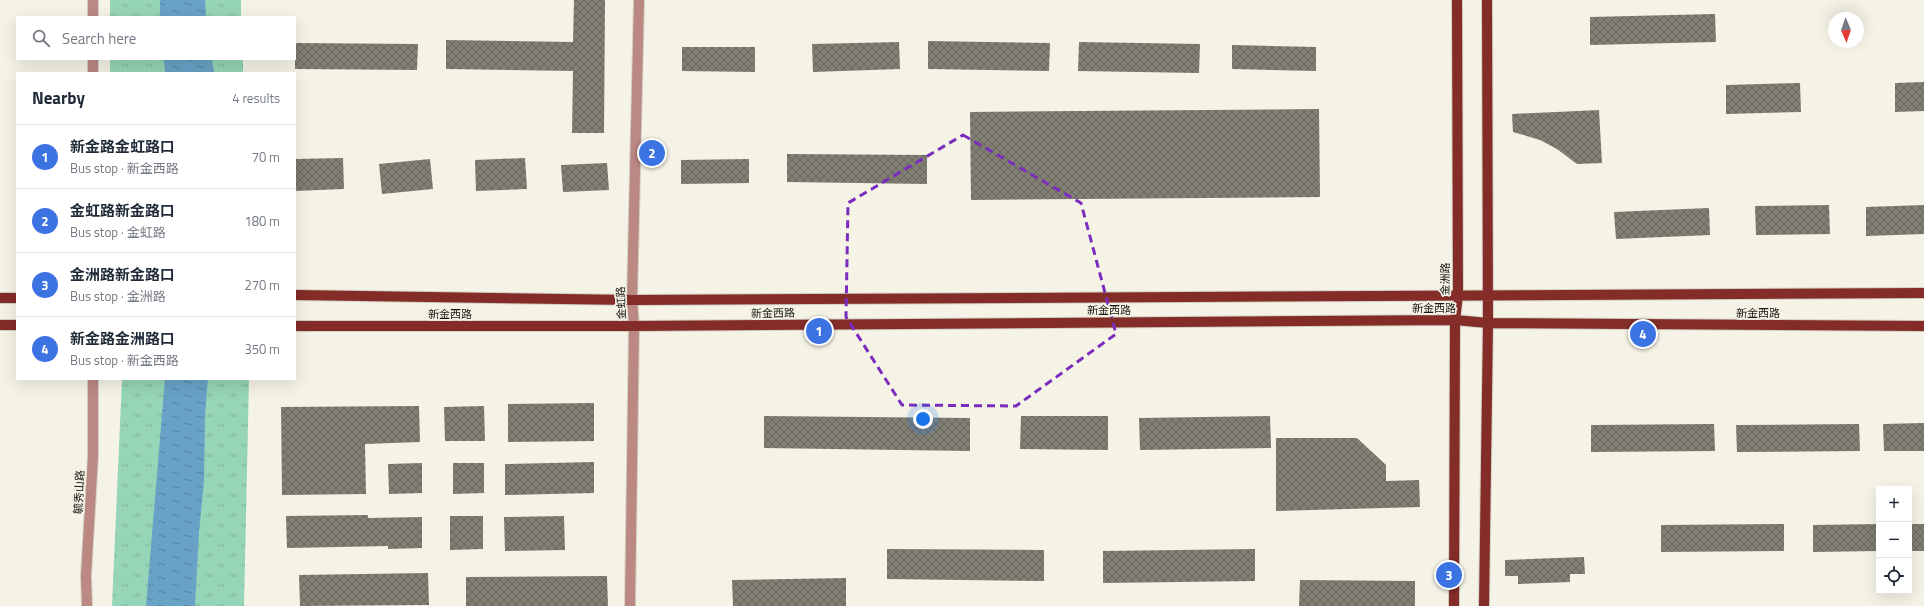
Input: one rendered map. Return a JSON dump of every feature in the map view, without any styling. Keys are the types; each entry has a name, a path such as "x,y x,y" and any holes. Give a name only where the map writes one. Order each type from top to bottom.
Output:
{"main road":[{"name":"金洲路","path":"1454,606 1455,320 1458,295 1457,0"},
{"path":"1484,606 1488,323 1487,0"},
{"name":"新金西路","path":"296,295 632,300 1924,293"},
{"path":"0,298 16,298"},
{"name":"新金西路","path":"296,326 634,326 1455,320 1488,323 1924,326"},
{"path":"0,325 16,325"}],"street":[{"path":"93,0 93,16"},
{"name":"金虹路","path":"630,606 634,326 632,300 639,0"},
{"path":"93,60 93,72"},
{"name":"毓秀山路","path":"87,606 86,576 94,456 93,380"}],"highlighted area":[{"path":"963,135 1081,203 1116,334 1016,406 902,405 846,317 848,203"}],"green space":[{"path":"110,0 241,0 241,16 110,16"},
{"path":"110,60 243,60 243,72 110,72"},
{"path":"122,380 249,380 244,606 112,606"}],"water":[{"path":"160,0 205,0 206,16 160,16"},
{"path":"164,60 212,60 214,72 165,72"},
{"path":"165,380 208,380 205,415 204,481 199,532 195,606 146,606"}],"building":[{"path":"574,0 605,0 604,133 572,133 573,71 446,69 446,40 573,42"},
{"path":"1715,14 1716,42 1590,45 1590,17"},
{"path":"928,41 1050,43 1049,71 928,69"},
{"path":"899,42 900,69 813,72 812,44"},
{"path":"1079,42 1200,44 1199,73 1078,71"},
{"path":"296,43 418,44 417,70 295,69"},
{"path":"1232,45 1316,47 1316,71 1232,69"},
{"path":"682,47 755,47 755,72 682,71"},
{"path":"1924,82 1924,111 1895,112 1895,83"},
{"path":"1800,83 1801,112 1726,114 1726,85"},
{"path":"1319,109 1320,197 971,200 970,112"},
{"path":"1599,110 1602,163 1577,164 1557,149 1540,140 1513,132 1512,114"},
{"path":"787,154 927,155 927,184 787,182"},
{"path":"343,158 344,189 296,191 296,159"},
{"path":"525,158 527,189 476,191 475,160"},
{"path":"430,159 433,189 382,194 379,164"},
{"path":"749,159 749,183 681,184 681,160"},
{"path":"607,163 609,190 563,192 561,165"},
{"path":"1829,205 1830,234 1756,235 1755,206"},
{"path":"1924,205 1924,234 1866,236 1866,207"},
{"path":"1709,208 1710,235 1616,239 1614,212"},
{"path":"594,403 594,441 508,442 508,404"},
{"path":"419,406 420,442 365,444 366,494 282,495 281,407"},
{"path":"484,406 485,441 445,441 444,407"},
{"path":"764,416 970,418 970,451 764,448"},
{"path":"1021,416 1108,416 1108,450 1020,449"},
{"path":"1270,416 1271,448 1140,450 1139,418"},
{"path":"1924,423 1924,451 1884,451 1883,424"},
{"path":"1714,424 1715,451 1591,452 1591,425"},
{"path":"1859,424 1860,451 1737,452 1736,425"},
{"path":"1276,438 1357,438 1386,465 1386,481 1419,480 1420,507 1276,511"},
{"path":"594,462 594,493 505,495 505,464"},
{"path":"422,463 422,493 389,494 388,464"},
{"path":"453,463 484,463 484,493 453,494"},
{"path":"368,515 368,518 422,517 422,548 388,549 388,546 287,548 286,516"},
{"path":"450,516 483,516 483,549 450,550"},
{"path":"564,516 565,550 505,551 504,517"},
{"path":"1784,524 1784,551 1661,552 1661,525"},
{"path":"1876,524 1876,551 1813,552 1813,525"},
{"path":"1912,524 1924,524 1924,551 1912,551"},
{"path":"887,549 1044,550 1044,581 887,579"},
{"path":"1255,549 1255,581 1103,583 1103,551"},
{"path":"1584,557 1585,574 1570,574 1570,582 1518,584 1518,576 1505,576 1505,560"},
{"path":"428,573 429,605 300,606 299,575"},
{"path":"607,576 608,606 466,606 466,577"},
{"path":"846,578 846,606 733,606 732,580"},
{"path":"1300,580 1415,581 1415,606 1299,606"}],"place":[{"name":"金虹路新金路口","path":"652,153"},
{"name":"新金路金虹路口","path":"819,331"},
{"name":"新金路金洲路口","path":"1643,334"},
{"name":"金洲路新金路口","path":"1449,575"}]}
